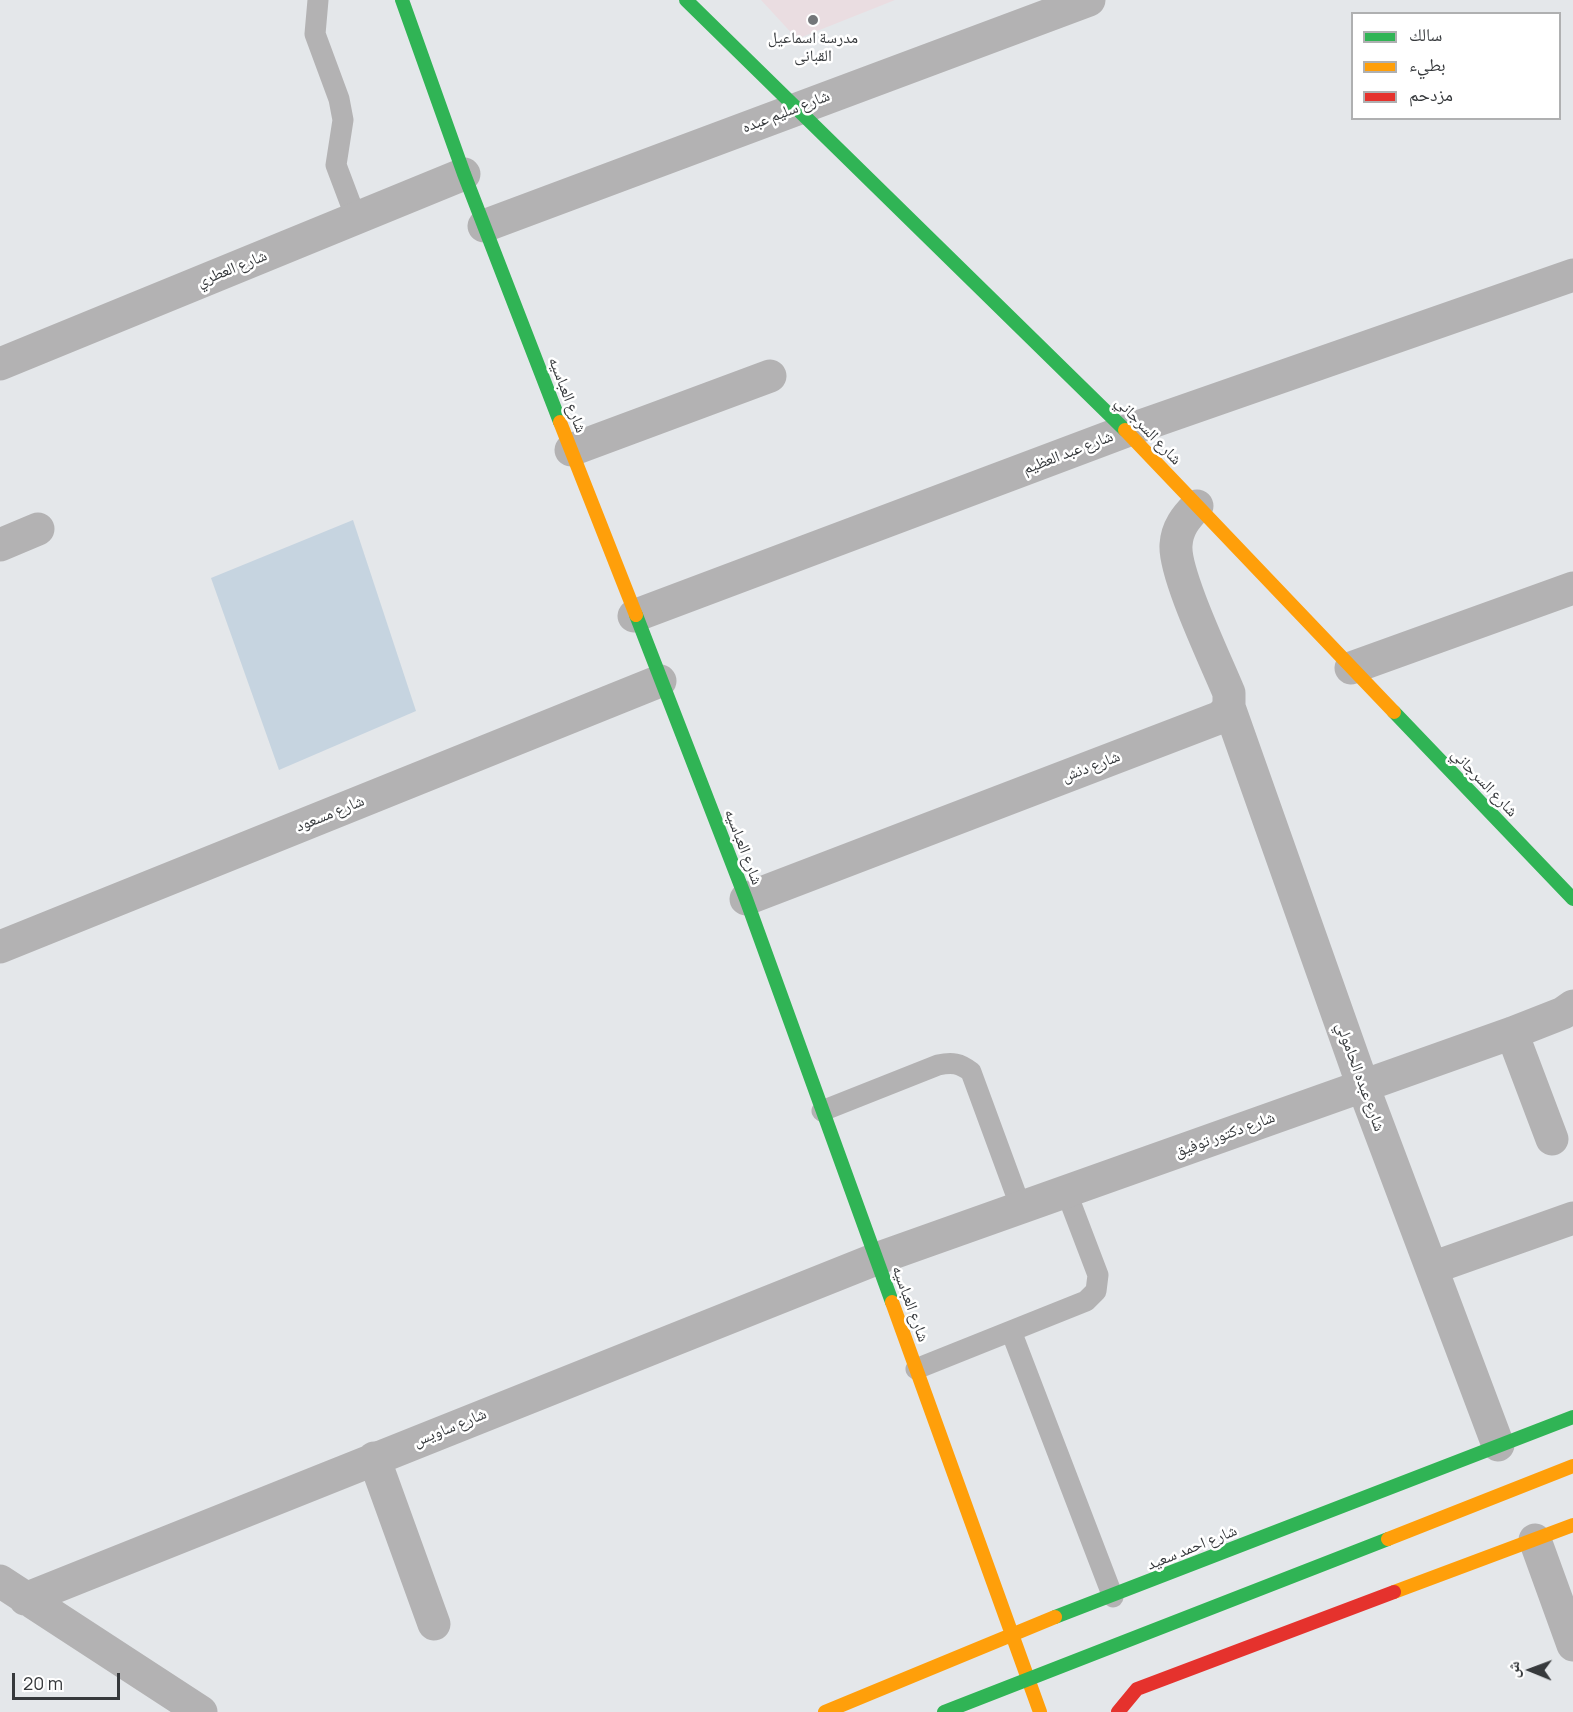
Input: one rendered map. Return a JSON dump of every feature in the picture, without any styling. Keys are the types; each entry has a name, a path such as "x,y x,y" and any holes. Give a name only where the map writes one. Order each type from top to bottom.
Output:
{"main road":[{"name":"شارع العباسيه","path":"402,0 483,226 746,900 1040,1712"},
{"name":"شارع السرجاني","path":"686,0 1126,431 1351,668 1565,879 1573,899"},
{"name":"شارع احمد سعيد","path":"825,1712 1011,1634 1113,1597 1573,1417"},
{"path":"944,1712 1573,1466"},
{"path":"1118,1712 1137,1689 1573,1525"},
{"path":"1024,1703 1046,1695"}],"street":[{"name":"شارع سليم عبده","path":"483,226 1089,0"},
{"name":"شارع العطري","path":"0,364 464,174"},
{"name":"شارع عبد العظيم","path":"634,616 1126,431 1573,274"},
{"path":"570,450 770,376"},
{"path":"1197,506 1186,516 1179,529 1176,559 1229,693 1229,707"},
{"path":"0,545 38,529"},
{"path":"1351,668 1573,588"},
{"name":"شارع مسعود","path":"6,935 660,681"},
{"name":"شارع دنش","path":"746,900 1221,717 1229,707"},
{"name":"شارع عبده الحامولي","path":"1229,707 1363,1086 1498,1445"},
{"name":"شارع دكتور توفيق","path":"876,1259 1512,1032 1563,1013 1573,1006"},
{"path":"1512,1032 1552,1139"},
{"path":"1432,1268 1573,1218"},
{"name":"شارع ساويس","path":"12,1590 374,1458 876,1259"},
{"path":"374,1458 434,1624"},
{"path":"1535,1539 1573,1645"},
{"path":"12,1590 201,1712"}],"lane":[{"path":"318,0 315,34 339,99 343,120 336,165 356,218"},
{"path":"822,1111 938,1065 950,1062 962,1065 971,1072 1021,1208"},
{"path":"916,1368 1086,1301 1096,1291 1098,1275 1066,1191"},
{"path":"1011,1331 1113,1597"}],"shaded area":[{"name":"مدرسة اسماعيل القبانى","path":"761,0 895,0 797,39"}],"building":[{"path":"353,520 416,711 279,770 211,578"}],"traffic: fast":[{"path":"402,0 464,174 560,422"},
{"path":"686,0 1125,430"},
{"path":"636,615 746,899 892,1302"},
{"path":"1394,712 1573,899"},
{"path":"1055,1617 1573,1417"},
{"path":"944,1712 1388,1539"}],"traffic: slow":[{"path":"560,422 636,615"},
{"path":"1125,430 1394,712"},
{"path":"892,1302 1040,1712"},
{"path":"1388,1539 1573,1466"},
{"path":"1394,1592 1573,1525"},
{"path":"825,1712 1055,1617"}],"traffic: jam":[{"path":"1118,1712 1137,1689 1394,1592"}],"place":[{"name":"مدرسة اسماعيل القبانى","path":"813,20"}]}
